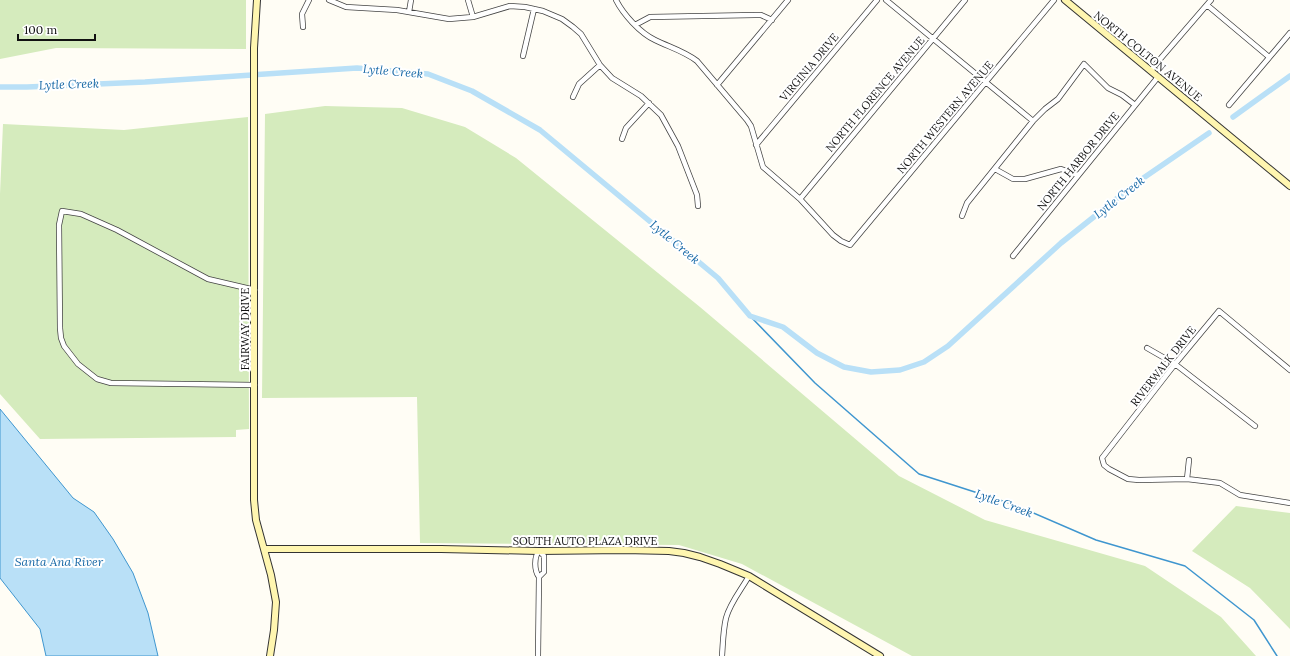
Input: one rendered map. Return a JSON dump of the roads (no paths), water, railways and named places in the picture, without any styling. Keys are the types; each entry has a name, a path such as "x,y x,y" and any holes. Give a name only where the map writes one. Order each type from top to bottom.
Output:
{"street":[{"name":"FAIRWAY DRIVE","path":"257,0 254,48 254,500 256,520 272,575 276,602 270,656"},
{"path":"303,27 302,14 309,0"},
{"path":"329,0 354,8 388,9 449,20 473,17 510,6 534,9 557,16 581,34 600,65 612,78 649,103 661,114 678,146 697,195 698,206"},
{"path":"409,12 411,0"},
{"path":"468,0 473,17"},
{"path":"616,0 622,11 635,25 654,40 687,54 701,66 748,120 763,167 800,199"},
{"path":"717,85 788,0"},
{"name":"VIRGINIA DRIVE","path":"756,145 877,0"},
{"path":"886,0 1033,121"},
{"name":"NORTH FLORENCE AVENUE","path":"800,199 965,0"},
{"name":"NORTH WESTERN AVENUE","path":"800,199 833,235 850,245 1054,0"},
{"name":"NORTH COLTON AVENUE","path":"1066,0 1290,186"},
{"path":"1151,71 1211,0"},
{"path":"1207,5 1269,58"},
{"path":"523,56 534,9"},
{"path":"635,25 650,17 761,15 772,20"},
{"path":"1229,105 1290,33"},
{"path":"962,216 967,203 1033,121 1058,99 1084,64 1108,88 1122,95 1135,105"},
{"path":"573,97 579,84 600,65"},
{"name":"NORTH HARBOR DRIVE","path":"1013,256 1158,77"},
{"path":"622,139 626,128 649,103"},
{"path":"995,169 1013,179 1025,179 1061,169 1078,175"},
{"path":"255,290 208,279 117,230 81,214 62,212 60,225 60,328 64,346 78,364 97,379 111,383 255,385"},
{"name":"RIVERWALK DRIVE","path":"1187,478 1139,480 1128,478 1109,469 1104,465 1102,458 1175,364 1219,311 1290,370"},
{"path":"1147,348 1175,364 1255,426"},
{"path":"1189,460 1187,478 1220,483 1240,495 1290,502"},
{"name":"SOUTH AUTO PLAZA DRIVE","path":"264,549 669,551 700,557 749,576 880,656"},
{"path":"538,656 539,577 536,573 536,556 539,551 544,556 544,572 539,577"},
{"path":"722,656 723,633 727,617 734,601 749,576"}],"water":[{"name":"Santa Ana River","path":"0,409 73,498 94,512 113,539 133,573 148,613 158,656 46,656 40,629 0,578"}],"waterway":[{"name":"Lytle Creek","path":"0,87 145,82 357,68 428,74 472,91 540,130 718,278 750,316 783,327 817,353 844,367 871,372 900,370 924,362 948,346 1061,243 1139,181 1209,133"},
{"name":"Lytle Creek","path":"1233,117 1290,76"},
{"name":"Lytle Creek","path":"750,316 815,383 919,474 1015,505 1096,540 1185,566 1254,620 1277,656"}]}
